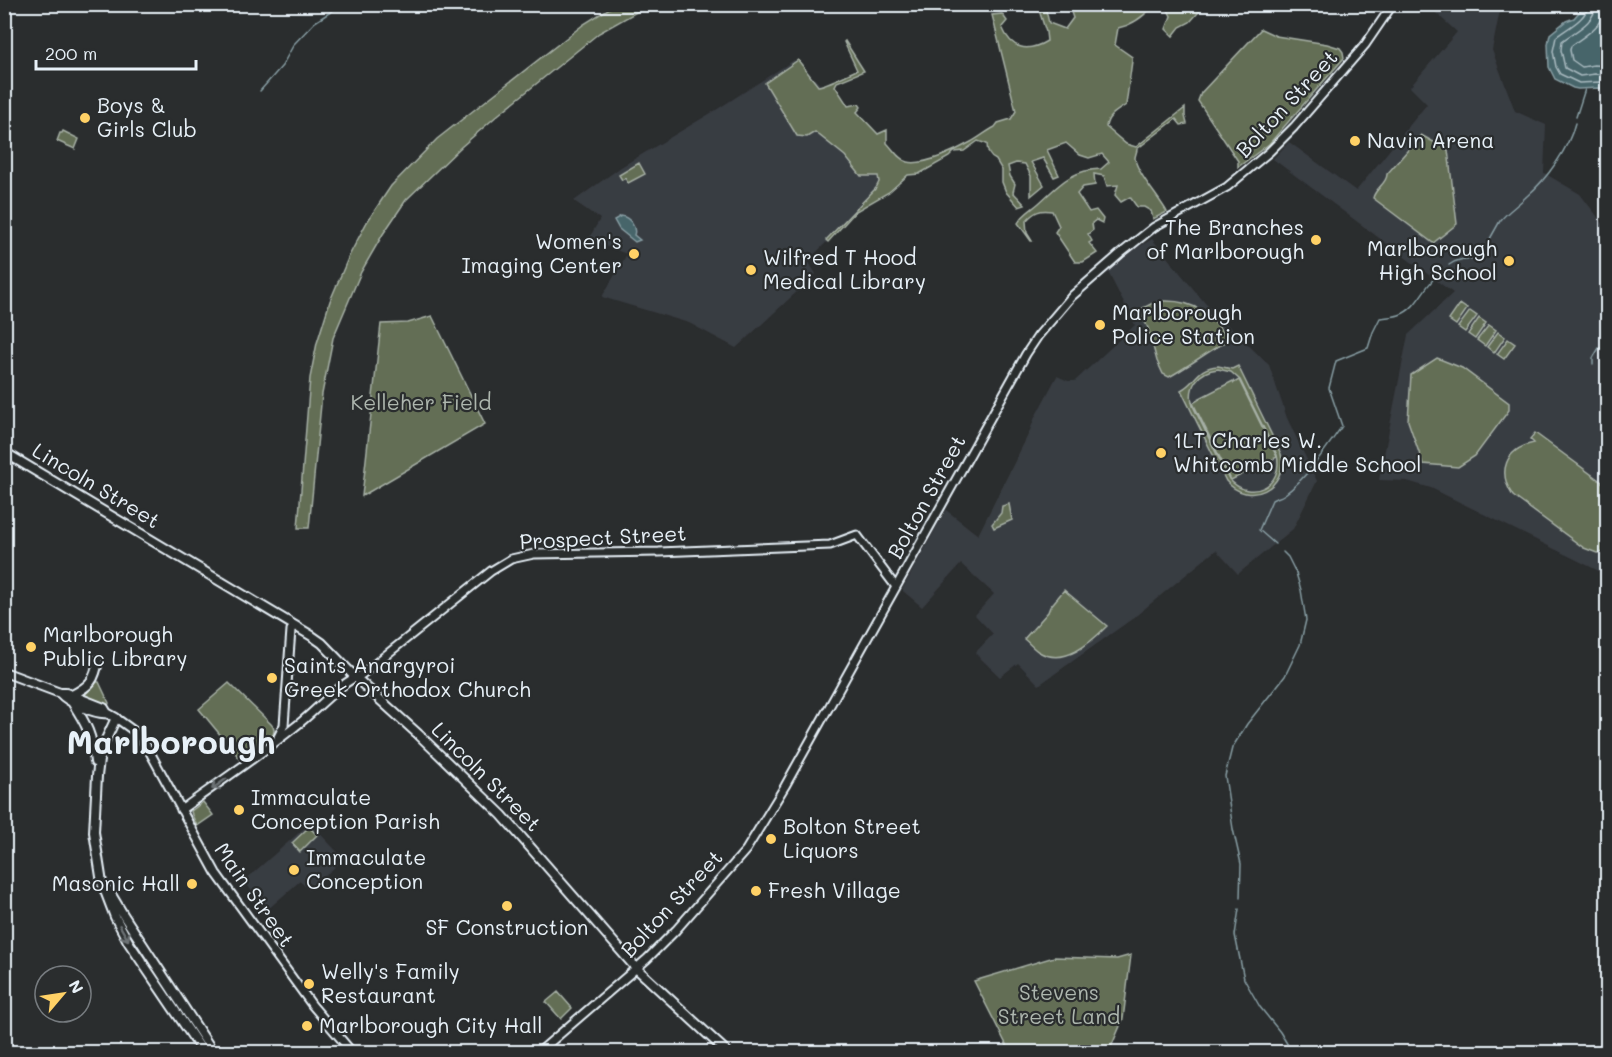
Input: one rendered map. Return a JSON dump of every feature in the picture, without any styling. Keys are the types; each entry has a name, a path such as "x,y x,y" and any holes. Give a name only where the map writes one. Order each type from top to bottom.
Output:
{"main road":[{"name":"Bolton Street","path":"540,1053 676,930 752,841 1038,336 1086,283 1146,233 1227,187 1269,152 1294,127 1360,51 1393,4"},
{"name":"Lincoln Street","path":"4,452 322,644 502,815 636,968 727,1053"},
{"name":"Prospect Street","path":"181,810 297,726 355,677 361,675 498,566 519,556 830,545 857,535 896,587"},
{"path":"277,740 284,725 291,630 294,626"},
{"path":"72,699 93,679 98,660"},
{"path":"4,672 60,693 66,693 72,699 90,732 97,776"},
{"path":"72,699 104,708 107,713 116,718 100,752 94,832 107,897 122,931 203,1053"},
{"name":"Main Street","path":"116,718 134,731 146,745 204,854 227,891 312,1005 352,1053"},
{"path":"98,859 108,888 119,909 213,1053"}],"shaded area":[{"name":"Marlborough High School","path":"1427,5 1501,5 1492,50 1515,111 1546,125 1544,173 1580,194 1607,229 1607,575 1431,488 1407,481 1379,480 1408,335 1453,293 1273,159 1289,142 1356,191 1427,104 1410,87 1457,32"},
{"path":"794,60 914,172 861,204 808,261 816,274 736,348 689,323 602,297 627,254 588,240 600,219 574,201 621,167"},
{"name":"1LT Charles W. Whitcomb Middle School","path":"1152,239 1205,303 1269,365 1287,418 1317,481 1293,529 1238,574 1216,550 1132,619 1039,685 1018,663 1000,677 975,653 993,634 975,615 994,594 961,564 922,607 903,591 903,588 946,510 978,535 1057,376 1068,381 1075,381 1135,325 1108,272 1134,250"},
{"name":"Immaculate Conception","path":"310,823 344,859 309,890 300,881 267,910 244,881"}],"green space":[{"path":"616,4 649,5 599,33 499,114 406,200 383,234 361,272 333,338 322,394 309,528 298,528 310,378 317,343 330,301 349,256 367,222 391,186 437,139 584,24"},
{"path":"1074,4 1205,5 1173,36 1166,29 1171,16 1166,6 1153,6 1137,20 1118,28 1115,45 1132,57 1132,61 1126,105 1110,117 1106,127 1126,144 1136,147 1185,108 1187,124 1181,125 1176,119 1137,149 1135,157 1139,170 1167,212 1153,219 1151,211 1144,207 1137,207 1130,197 1121,202 1115,195 1118,185 1107,186 1104,176 1094,174 1095,185 1083,187 1077,194 1089,212 1096,210 1103,219 1102,223 1096,220 1092,223 1093,230 1088,234 1092,241 1089,243 1097,253 1083,262 1075,262 1055,232 1059,226 1052,211 1038,212 1026,221 1027,233 1032,241 1018,223 1067,179 1082,172 1101,169 1109,162 1102,154 1089,158 1080,155 1066,143 1047,150 1059,175 1054,177 1043,158 1031,162 1044,185 1031,196 1031,176 1025,164 1016,163 1008,166 1015,184 1013,192 1025,205 1019,207 1006,192 1002,182 1002,170 989,154 987,144 978,141 964,151 954,152 919,174 908,175 889,192 856,211 828,242 826,240 876,188 879,182 878,176 861,176 845,156 815,132 807,137 797,136 765,83 798,60 818,86 857,70 845,41 864,71 837,82 835,86 848,106 859,104 861,107 857,112 878,134 887,130 887,143 902,159 915,163 931,160 971,142 998,123 1011,119 1016,111 992,15 1002,14 1007,21 1002,27 1010,40 1026,48 1047,41 1039,10 1046,10 1049,23 1065,29 1073,18 1069,6"},
{"path":"1261,29 1276,36 1340,48 1344,58 1269,144 1238,167 1238,161 1198,101 1201,93"},
{"path":"63,131 79,139 75,149 57,141"},
{"path":"1421,135 1448,150 1457,224 1433,243 1373,198 1387,174"},
{"path":"639,163 645,174 628,183 625,178 622,180 619,175"},
{"path":"1164,301 1185,303 1202,311 1217,324 1227,341 1169,377 1163,374 1157,361 1148,328 1139,310"},
{"path":"1460,304 1467,309 1456,325 1449,320"},
{"path":"1470,311 1477,316 1465,332 1458,327"},
{"name":"Kelleher Field","path":"432,316 485,424 362,496 381,324 408,323"},
{"path":"1479,318 1486,323 1475,339 1468,334"},
{"path":"1489,325 1496,330 1485,346 1477,340"},
{"path":"1498,332 1505,337 1494,353 1487,347"},
{"path":"1508,339 1515,344 1504,359 1497,354"},
{"path":"1437,358 1462,368 1509,403 1509,410 1475,456 1458,467 1423,464 1408,421 1411,375"},
{"path":"1238,366 1281,454 1282,466 1279,476 1273,485 1265,490 1245,493 1235,489 1226,481 1181,390 1200,372 1210,367 1232,369","holes":["1211,370 1231,372 1240,380 1277,455 1278,466 1275,475 1264,488 1246,490 1229,479 1193,406 1193,386 1200,377"]},
{"path":"1239,380 1277,457 1231,480 1193,403"},
{"path":"1535,433 1607,486 1607,552 1597,553 1584,548 1513,496 1505,478 1507,463 1516,450 1534,443 1530,439"},
{"path":"1009,504 1012,520 994,528 992,524 1001,513 1002,506"},
{"path":"1064,590 1107,626 1076,651 1058,657 1049,656 1037,651 1024,639"},
{"path":"96,682 99,682 109,703 108,706 85,695"},
{"path":"229,683 274,729 271,738 241,760 199,709"},
{"path":"203,802 213,815 197,826 191,811"},
{"path":"309,827 317,835 300,852 292,843"},
{"name":"Stevens Street Land","path":"1131,955 1123,1019 1109,1052 1010,1052 974,981 1054,957 1117,959"},
{"path":"558,992 572,1008 561,1019 546,1002"}],"water":[{"path":"1585,5 1607,5 1607,92 1600,88 1573,88 1555,79 1549,67 1550,34 1566,21 1574,18"},
{"path":"621,216 632,223 634,235 640,240 635,242 619,229 614,220"}],"waterway":[{"path":"260,91 282,66 294,44 315,22 343,4"},
{"path":"1576,117 1585,89"},
{"path":"1449,265 1460,260 1480,258 1500,221 1535,189 1549,172 1568,143 1575,123"},
{"path":"1275,544 1259,530 1272,500 1293,488 1316,462 1342,426 1329,388 1336,361 1368,348 1380,318 1397,316 1406,312 1439,274"},
{"path":"1593,364 1593,358 1599,348 1608,348"},
{"path":"1240,898 1241,864 1225,776 1232,748 1247,724 1285,676 1300,645 1306,620 1296,573 1283,552"},
{"path":"1239,909 1235,935 1244,979 1260,1007 1280,1032 1292,1052"}],"place":[{"name":"Boys & Girls Club","path":"85,118"},
{"name":"Navin Arena","path":"1355,141"},
{"name":"The Branches of Marlborough","path":"1316,240"},
{"name":"Women's Imaging Center","path":"634,254"},
{"name":"Marlborough High School","path":"1509,261"},
{"name":"Wilfred T Hood Medical Library","path":"751,270"},
{"name":"Marlborough Police Station","path":"1100,325"},
{"name":"1LT Charles W. Whitcomb Middle School","path":"1161,453"},
{"name":"Marlborough Public Library","path":"31,647"},
{"name":"Saints Anargyroi Greek Orthodox Church","path":"272,678"},
{"name":"Immaculate Conception Parish","path":"239,810"},
{"name":"Bolton Street Liquors","path":"771,839"},
{"name":"Immaculate Conception","path":"294,870"},
{"name":"Masonic Hall","path":"192,884"},
{"name":"Fresh Village","path":"756,891"},
{"name":"SF Construction","path":"507,906"},
{"name":"Welly's Family Restaurant","path":"309,984"},
{"name":"Marlborough City Hall","path":"307,1026"}],"district":[{"name":"Marlborough","path":"171,742"}]}
